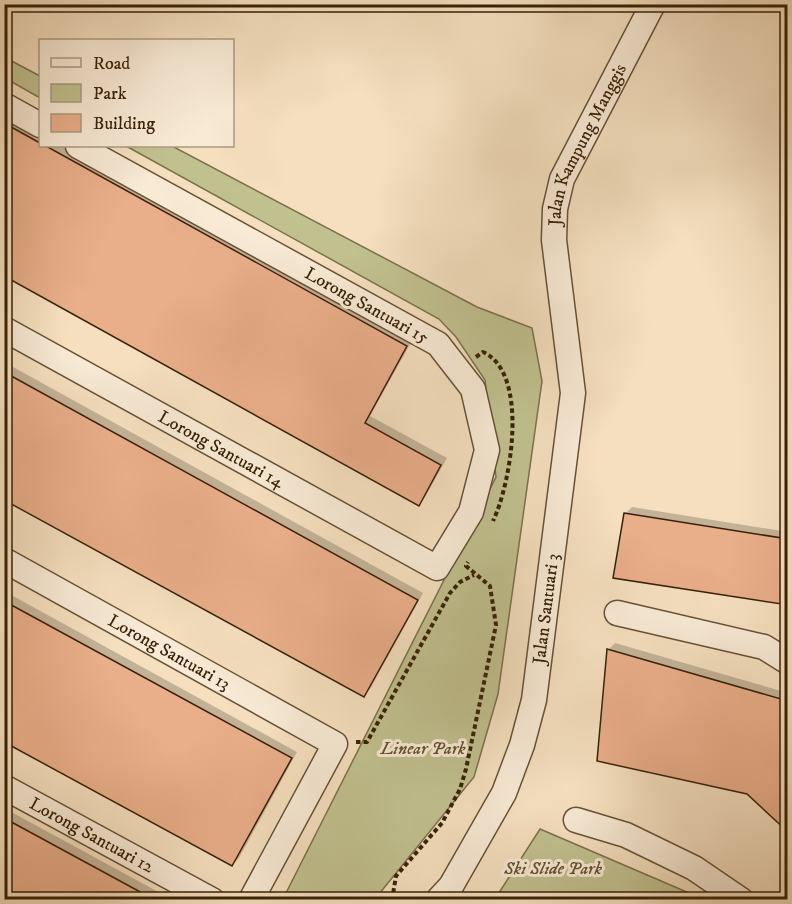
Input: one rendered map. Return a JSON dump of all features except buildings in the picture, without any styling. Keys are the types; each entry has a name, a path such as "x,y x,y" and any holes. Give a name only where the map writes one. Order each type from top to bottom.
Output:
{"street":[{"name":"Jalan Kampung Manggis","path":"562,293 554,240 555,209 562,179 653,4"},
{"path":"4,105 39,124"},
{"name":"Lorong Santuari 15","path":"80,147 438,344 473,389 487,450 471,512 437,568"},
{"name":"Jalan Santuari 3","path":"438,900 451,886 504,793 522,745 534,700 573,393 562,293"},
{"name":"Lorong Santuari 14","path":"4,329 437,568"},
{"name":"Lorong Santuari 13","path":"4,560 335,744"},
{"path":"617,613 764,647 788,663"},
{"path":"251,900 335,744"},
{"name":"Lorong Santuari 12","path":"4,787 212,900"},
{"path":"576,820 626,835 694,867 741,900"}],"path":[{"path":"458,369 483,352 492,356 504,376 512,410 512,459 497,513 490,528"},
{"path":"392,900 396,876 441,823 460,789 466,769 496,625 490,586 466,566 469,557"},
{"path":"335,744 367,742 450,593 460,582 474,575"}],"green space":[{"path":"4,57 39,75 39,97 5,78"},
{"name":"Linear Park","path":"128,147 174,147 477,307 532,328 542,381 498,694 474,777 375,899 283,899 496,477 485,380 456,337 439,319"},
{"name":"Ski Slide Park","path":"540,829 689,893 698,899 495,899"}]}
